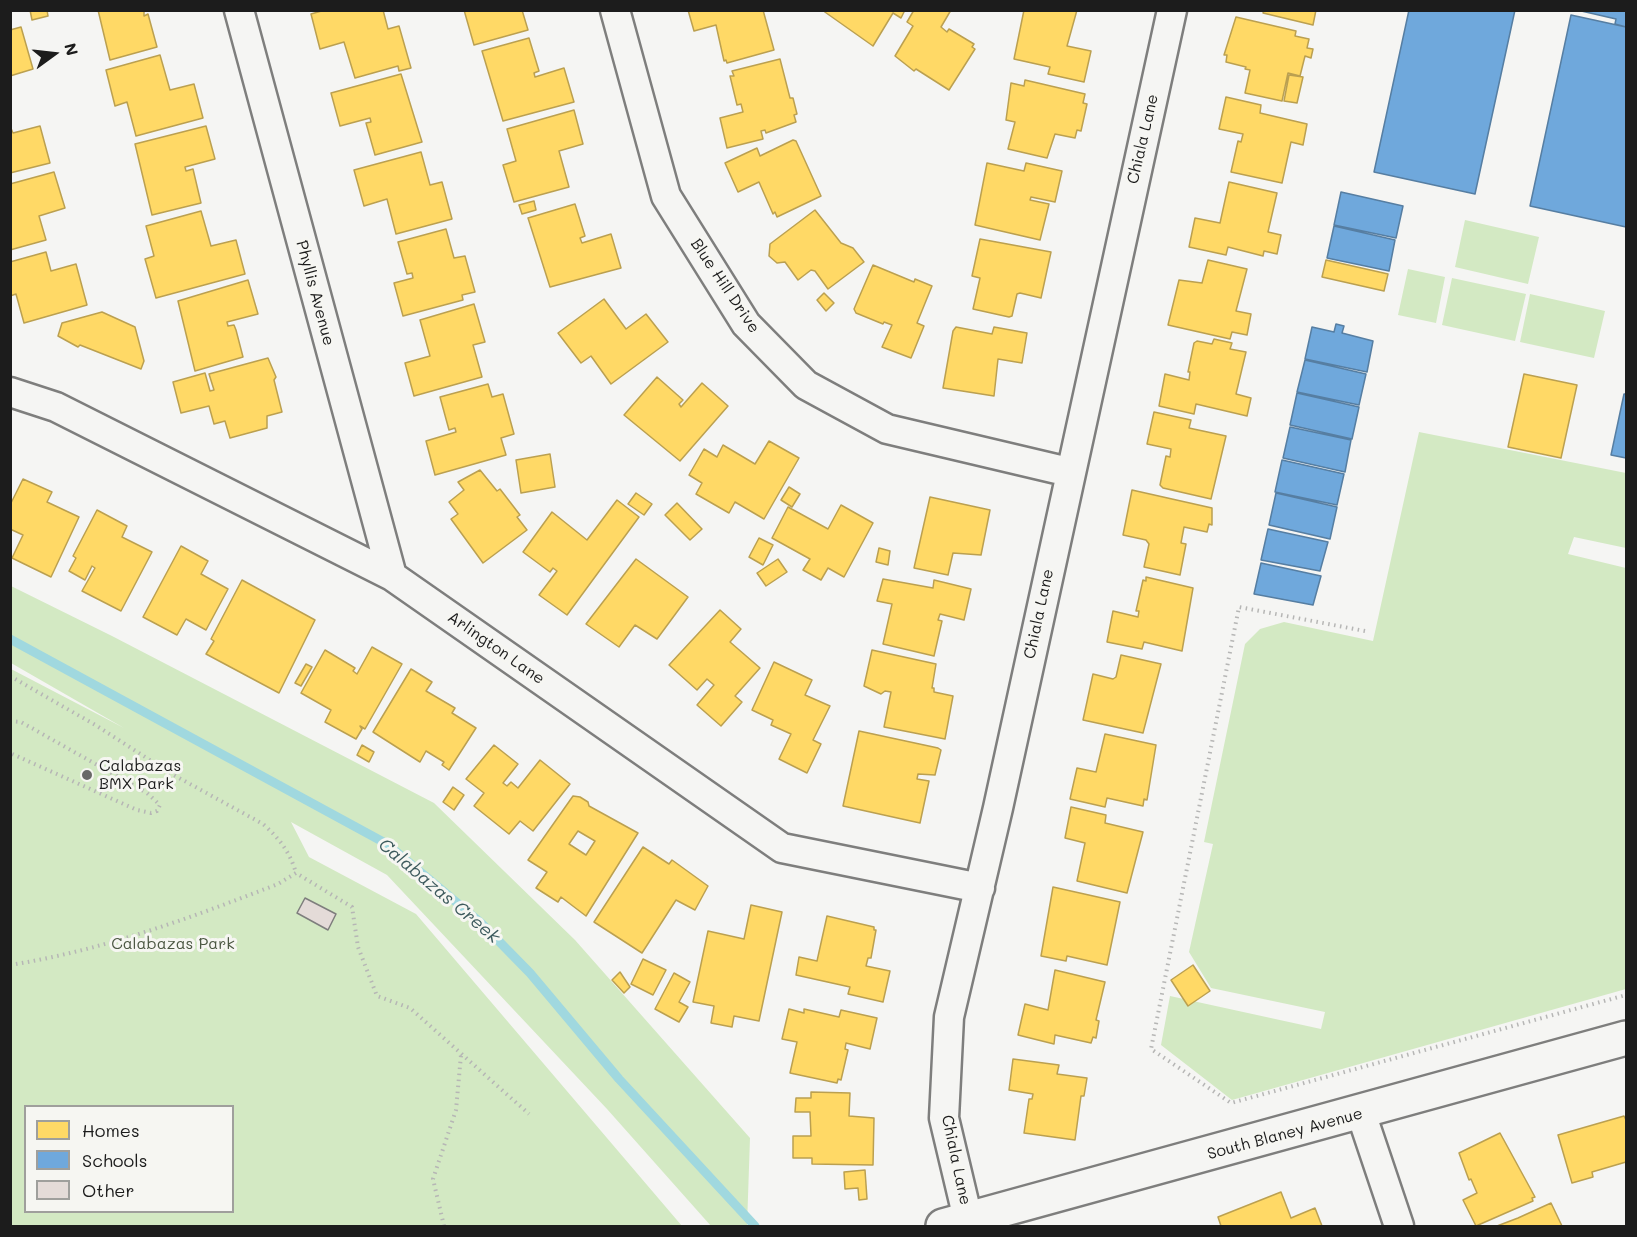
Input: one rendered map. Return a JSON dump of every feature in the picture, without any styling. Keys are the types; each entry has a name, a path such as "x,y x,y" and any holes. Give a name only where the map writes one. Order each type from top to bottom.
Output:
{"street":[{"name":"Phyllis Avenue","path":"238,10 392,576"},
{"name":"Blue Hill Drive","path":"615,10 666,196 746,324 806,385 887,429 1069,472"},
{"name":"Chiala Lane","path":"955,1223 944,1118 949,1017 980,888 1069,472 1172,10"},
{"name":"Arlington Lane","path":"10,392 56,407 392,576 783,848 980,888"},
{"name":"South Blaney Avenue","path":"955,1223 1361,1113 1626,1038"},
{"path":"1361,1113 1399,1227"}],"path":[{"path":"1365,632 1239,607 1150,1049 1231,1104 1626,995"},
{"path":"10,676 59,703 170,773 262,824 276,835 287,850 297,873 352,907 358,947 377,996 410,1008 529,1114"},
{"path":"10,721 21,722 31,727 147,793 160,805 157,811 150,813 137,810 10,753"},
{"path":"10,964 102,946 158,930 278,884 297,873"},
{"path":"444,1227 433,1179 456,1110 461,1054"}],"green space":[{"path":"1465,220 1539,237 1528,284 1455,267"},
{"path":"1408,269 1445,277 1436,323 1398,315"},
{"path":"1452,278 1526,294 1515,341 1442,325"},
{"path":"1530,294 1605,311 1594,358 1520,342"},
{"path":"1419,432 1626,473 1626,548 1574,537 1568,554 1626,568 1626,989 1232,1100 1161,1045 1170,996 1321,1029 1325,1012 1211,988 1189,952 1213,844 1204,842 1245,644 1260,629 1284,622 1373,641"},
{"name":"Calabazas Park","path":"11,586 434,803 575,940 750,1138 747,1226 711,1226 607,1109 387,875 291,822 309,857 416,914 682,1226 11,1226 11,669 124,728 11,663"}],"building: Homes":[{"path":"30,10 47,10 48,16 32,20"},
{"path":"98,10 144,10 144,16 148,14 157,47 110,60"},
{"path":"325,10 383,10 388,29 399,26 411,68 399,71 398,66 355,78 344,42 320,49 311,14"},
{"path":"464,10 522,10 528,30 474,45"},
{"path":"688,10 763,10 774,50 727,63 726,60 724,61 716,25 694,31"},
{"path":"822,10 905,10 901,18 893,13 873,46"},
{"path":"914,10 951,10 941,27 947,32 949,29 974,44 972,47 975,49 949,90 916,69 914,71 895,56 913,26 907,22"},
{"path":"1024,10 1077,10 1067,46 1091,51 1084,82 1048,74 1050,67 1014,59"},
{"path":"1264,10 1316,10 1313,25 1263,13"},
{"path":"1236,17 1296,31 1295,36 1309,39 1307,48 1313,49 1311,58 1305,56 1300,76 1288,73 1282,101 1245,93 1250,70 1226,62 1227,55 1224,55"},
{"path":"21,27 33,69 10,76 10,30"},
{"path":"529,38 539,71 534,73 535,77 564,68 574,102 503,121 482,51"},
{"path":"160,55 170,90 194,84 203,118 136,136 127,102 115,106 106,70"},
{"path":"780,59 790,98 793,98 797,114 794,115 796,122 766,133 765,130 761,131 763,139 727,148 720,118 743,112 741,104 737,105 730,76 734,76 732,71"},
{"path":"401,74 422,142 375,155 366,123 371,122 370,118 340,126 331,93"},
{"path":"1289,75 1303,77 1297,103 1284,101"},
{"path":"1025,80 1085,94 1083,103 1087,104 1081,131 1077,130 1075,138 1055,134 1047,158 1008,149 1015,122 1006,120 1011,83 1024,86"},
{"path":"1226,97 1261,105 1260,113 1307,124 1303,145 1291,142 1282,183 1231,172 1238,141 1241,142 1243,134 1219,129"},
{"path":"574,110 583,144 559,151 569,187 514,202 503,165 516,161 507,129"},
{"path":"10,126 13,133 40,126 50,163 10,173"},
{"path":"206,126 215,159 185,167 186,171 193,169 201,203 152,215 135,144"},
{"path":"793,140 796,141 821,196 777,217 775,212 773,214 759,182 738,192 725,163 757,148 760,156"},
{"path":"421,152 430,185 442,182 452,219 396,234 387,199 364,206 354,170"},
{"path":"987,163 1024,171 1026,163 1062,171 1055,202 1031,197 1030,200 1049,204 1040,240 975,225"},
{"path":"54,172 65,208 39,216 46,240 10,250 10,184"},
{"path":"1229,182 1277,193 1268,232 1281,235 1277,254 1264,251 1263,256 1228,247 1226,255 1189,247 1195,218 1220,223"},
{"path":"534,201 536,210 522,214 519,205"},
{"path":"575,204 585,236 580,238 582,243 611,234 621,268 550,287 528,218"},
{"path":"815,210 841,243 853,248 864,262 828,289 815,271 811,270 798,280 785,262 777,263 769,256 770,244"},
{"path":"201,211 211,246 236,240 245,274 156,298 145,259 154,256 146,226"},
{"path":"446,229 454,258 465,256 475,292 462,295 463,300 403,316 394,283 413,278 412,273 407,274 398,242"},
{"path":"980,239 1051,252 1041,298 1017,294 1012,316 1009,317 973,309 980,278 972,276"},
{"path":"46,252 51,271 76,264 87,305 24,323 16,294 10,296 10,262"},
{"path":"1208,260 1247,269 1236,311 1251,314 1247,335 1232,332 1230,339 1168,325 1179,280 1202,283"},
{"path":"1326,260 1388,274 1384,291 1322,277"},
{"path":"873,265 914,282 915,279 932,286 917,323 924,326 911,358 882,347 892,325 884,322 883,324 856,313 854,309"},
{"path":"248,280 258,314 227,322 228,326 234,325 243,357 195,371 178,301"},
{"path":"824,293 834,303 826,311 817,300"},
{"path":"604,299 626,329 646,314 668,342 611,384 591,356 581,363 558,333"},
{"path":"474,304 485,342 473,345 482,377 414,396 405,363 430,356 420,320"},
{"path":"102,312 135,327 144,361 141,369 80,345 78,347 58,336 62,323"},
{"path":"956,327 992,334 994,327 1027,333 1022,363 998,359 994,396 943,388 953,331"},
{"path":"1214,339 1232,343 1230,349 1246,352 1236,394 1251,398 1247,416 1196,404 1194,414 1159,406 1165,374 1189,380 1190,372 1188,372 1194,343 1197,341 1212,344"},
{"path":"268,358 276,377 274,380 282,412 267,416 267,428 230,438 225,421 214,424 209,406 181,413 173,382 205,373 210,391 214,390 209,374"},
{"path":"1524,374 1577,385 1561,458 1508,447"},
{"path":"657,377 683,400 679,404 681,407 702,383 728,406 680,461 624,415"},
{"path":"488,384 492,397 503,394 514,434 501,438 506,455 435,475 426,441 456,432 455,428 449,430 440,397"},
{"path":"1154,412 1191,420 1189,428 1226,436 1211,499 1163,488 1160,485 1166,456 1170,457 1171,449 1147,444"},
{"path":"769,441 799,458 764,519 735,502 729,513 696,494 702,483 689,475 704,449 717,457 723,445 755,464"},
{"path":"550,454 555,487 521,493 516,460"},
{"path":"480,470 497,491 500,489 520,515 517,517 527,530 483,563 451,519 458,514 449,502 464,490 458,482"},
{"path":"23,479 52,492 47,502 79,517 51,577 12,558 23,535 10,529 10,505"},
{"path":"789,487 800,494 792,507 781,500"},
{"path":"1132,490 1212,508 1212,525 1209,524 1207,532 1184,527 1181,543 1186,544 1180,575 1144,567 1149,544 1146,540 1123,535"},
{"path":"636,493 652,504 644,515 628,504"},
{"path":"930,497 990,510 981,555 953,553 948,575 914,568"},
{"path":"617,500 639,517 567,615 539,595 557,571 553,568 550,572 523,552 552,512 587,540"},
{"path":"677,503 702,529 690,540 665,515"},
{"path":"841,505 873,523 844,577 828,568 821,580 803,570 810,559 772,538 788,507 828,529"},
{"path":"97,510 127,526 122,537 152,552 121,611 82,591 95,568 92,566 85,580 69,571 76,558 73,556"},
{"path":"759,538 773,545 763,565 749,557"},
{"path":"181,546 208,561 201,574 228,589 206,630 186,619 177,635 143,617"},
{"path":"879,548 890,551 888,565 876,562"},
{"path":"636,559 688,597 657,639 635,625 619,647 586,624"},
{"path":"778,559 787,572 766,586 757,573"},
{"path":"1146,577 1193,588 1182,651 1144,642 1142,649 1107,642 1113,611 1138,617 1139,611 1136,611 1143,580 1146,581"},
{"path":"883,579 933,588 934,580 971,589 964,620 940,614 938,620 942,621 934,656 883,644 892,604 877,601"},
{"path":"242,580 315,620 279,693 206,654 214,641 211,639"},
{"path":"720,610 741,629 730,642 760,668 735,696 742,702 721,726 697,705 714,685 707,679 697,690 669,665"},
{"path":"372,647 402,664 365,729 360,726 362,729 356,739 325,722 331,710 301,693 325,650 355,668 353,671 357,674"},
{"path":"872,650 936,664 932,688 934,692 953,696 945,739 884,727 891,692 885,691 881,694 864,686"},
{"path":"1121,655 1161,664 1143,733 1083,720 1093,674 1113,679 1116,677"},
{"path":"774,662 812,680 805,695 830,706 813,740 821,744 807,773 779,759 791,734 771,725 773,720 752,710"},
{"path":"306,664 312,667 301,686 295,683"},
{"path":"411,669 432,682 426,691 455,708 452,713 476,728 449,770 442,765 444,762 426,751 420,762 373,732"},
{"path":"859,731 941,750 935,775 918,774 917,779 929,781 920,823 843,806"},
{"path":"1105,734 1156,745 1147,800 1144,799 1143,806 1107,798 1105,807 1070,799 1077,768 1096,772"},
{"path":"362,745 374,752 369,762 357,755"},
{"path":"494,745 518,764 503,783 507,786 511,782 518,788 540,760 570,784 533,831 520,821 509,834 474,806 484,793 466,779"},
{"path":"453,787 464,795 454,810 443,802"},
{"path":"573,796 580,797 588,802 589,806 638,833 586,916 561,897 558,902 536,888 547,872 528,860","holes":["578,831 595,841 586,855 569,844"]},
{"path":"1071,807 1106,815 1105,823 1143,832 1127,893 1077,881 1085,843 1065,838"},
{"path":"643,847 669,864 672,860 708,886 695,910 676,900 642,953 594,922"},
{"path":"1053,887 1120,902 1107,965 1067,956 1066,961 1041,956"},
{"path":"751,905 782,912 759,1021 734,1016 732,1027 711,1023 714,1006 693,1002 708,931 744,939"},
{"path":"827,916 874,927 876,930 871,958 868,958 866,966 890,971 883,1002 848,994 850,987 796,975 799,957 817,961"},
{"path":"643,959 666,970 653,995 631,984"},
{"path":"1193,965 1210,991 1188,1006 1171,980"},
{"path":"1055,970 1105,982 1096,1020 1099,1021 1096,1038 1093,1037 1091,1043 1055,1035 1054,1044 1018,1035 1025,1004 1048,1010"},
{"path":"620,972 630,987 624,993 612,980"},
{"path":"674,973 690,982 679,1002 688,1007 679,1022 655,1009"},
{"path":"789,1009 804,1013 804,1009 839,1017 841,1010 877,1018 870,1049 846,1043 845,1049 848,1050 841,1080 838,1079 837,1083 790,1073 797,1042 782,1039"},
{"path":"1013,1059 1059,1065 1057,1074 1087,1078 1084,1096 1081,1096 1075,1140 1024,1133 1029,1099 1032,1099 1033,1094 1009,1090"},
{"path":"811,1092 850,1093 849,1116 874,1118 873,1165 812,1164 812,1158 793,1158 793,1136 811,1136 810,1112 795,1112 796,1098 811,1098"},
{"path":"1624,1116 1626,1120 1626,1162 1592,1172 1593,1177 1572,1183 1558,1135"},
{"path":"1500,1133 1535,1197 1532,1198 1533,1201 1476,1226 1463,1200 1477,1193 1471,1179 1469,1180 1459,1153"},
{"path":"865,1170 867,1199 859,1200 858,1188 845,1189 844,1172"},
{"path":"1281,1192 1291,1218 1315,1208 1322,1226 1221,1226 1218,1217"},
{"path":"1551,1203 1562,1226 1497,1226 1518,1218"}],"building: Schools":[{"path":"1409,10 1515,10 1475,194 1374,172"},
{"path":"1577,10 1626,10 1626,27 1615,24 1616,19"},
{"path":"1571,15 1626,27 1626,227 1530,206"},
{"path":"1341,192 1403,206 1396,238 1334,225"},
{"path":"1334,226 1395,240 1389,271 1327,258"},
{"path":"1336,324 1344,326 1342,333 1373,341 1367,372 1305,359 1312,327 1334,332"},
{"path":"1305,360 1366,374 1359,405 1297,392"},
{"path":"1297,393 1359,407 1352,439 1290,425"},
{"path":"1624,394 1626,394 1626,458 1611,455"},
{"path":"1290,427 1351,440 1345,472 1283,458"},
{"path":"1282,460 1344,474 1337,505 1275,492"},
{"path":"1276,493 1337,507 1330,539 1269,525"},
{"path":"1268,529 1328,542 1320,571 1261,560"},
{"path":"1261,563 1321,576 1313,605 1254,594"}],"building: Other":[{"path":"305,898 336,914 328,930 297,913"}],"waterway":[{"name":"Calabazas Creek","path":"10,639 387,844 481,923 530,973 619,1079 755,1226"}],"place":[{"name":"Calabazas BMX Park","path":"87,775"}]}
